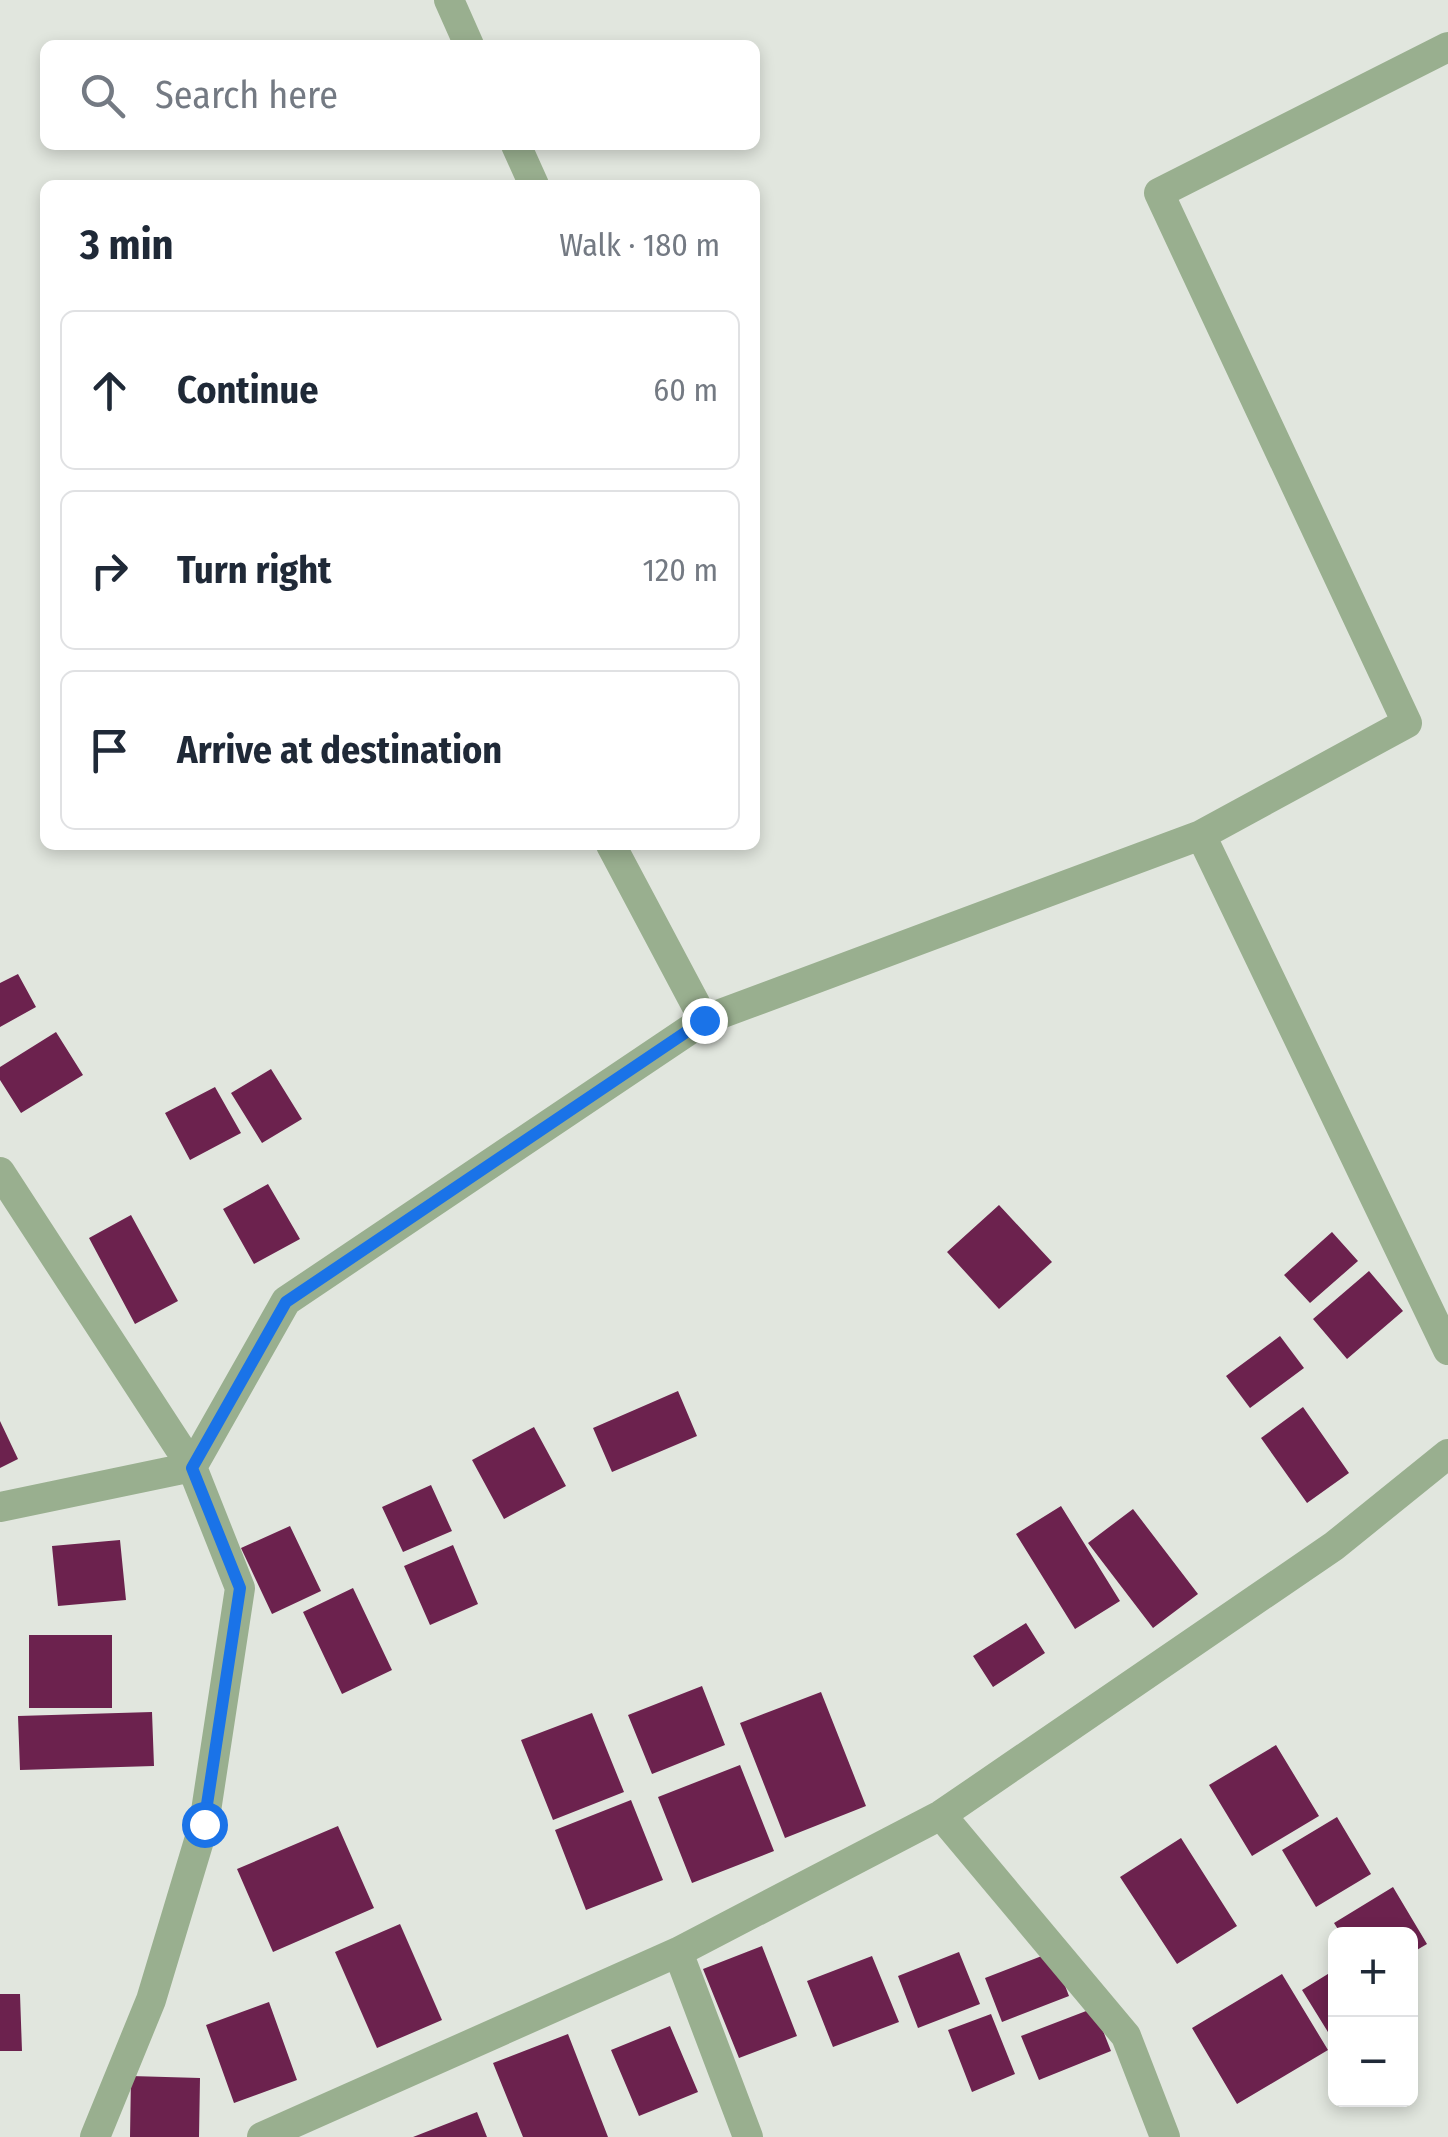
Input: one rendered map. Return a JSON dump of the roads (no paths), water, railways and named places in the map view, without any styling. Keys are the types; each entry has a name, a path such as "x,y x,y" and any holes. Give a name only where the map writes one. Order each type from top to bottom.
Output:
{"street":[{"path":"449,0 468,40"},
{"path":"0,1507 192,1468 286,1302 704,1020 1202,835 1407,723 1158,193 1448,48"},
{"path":"518,150 532,180"},
{"path":"1202,835 1448,1350"},
{"path":"614,850 704,1020"},
{"path":"0,1172 192,1468 240,1588 204,1824 151,2000 96,2137"},
{"path":"262,2137 678,1952 940,1815 1334,1546 1448,1454"},
{"path":"940,1815 1126,2036 1165,2137"},
{"path":"678,1952 748,2137"}]}
